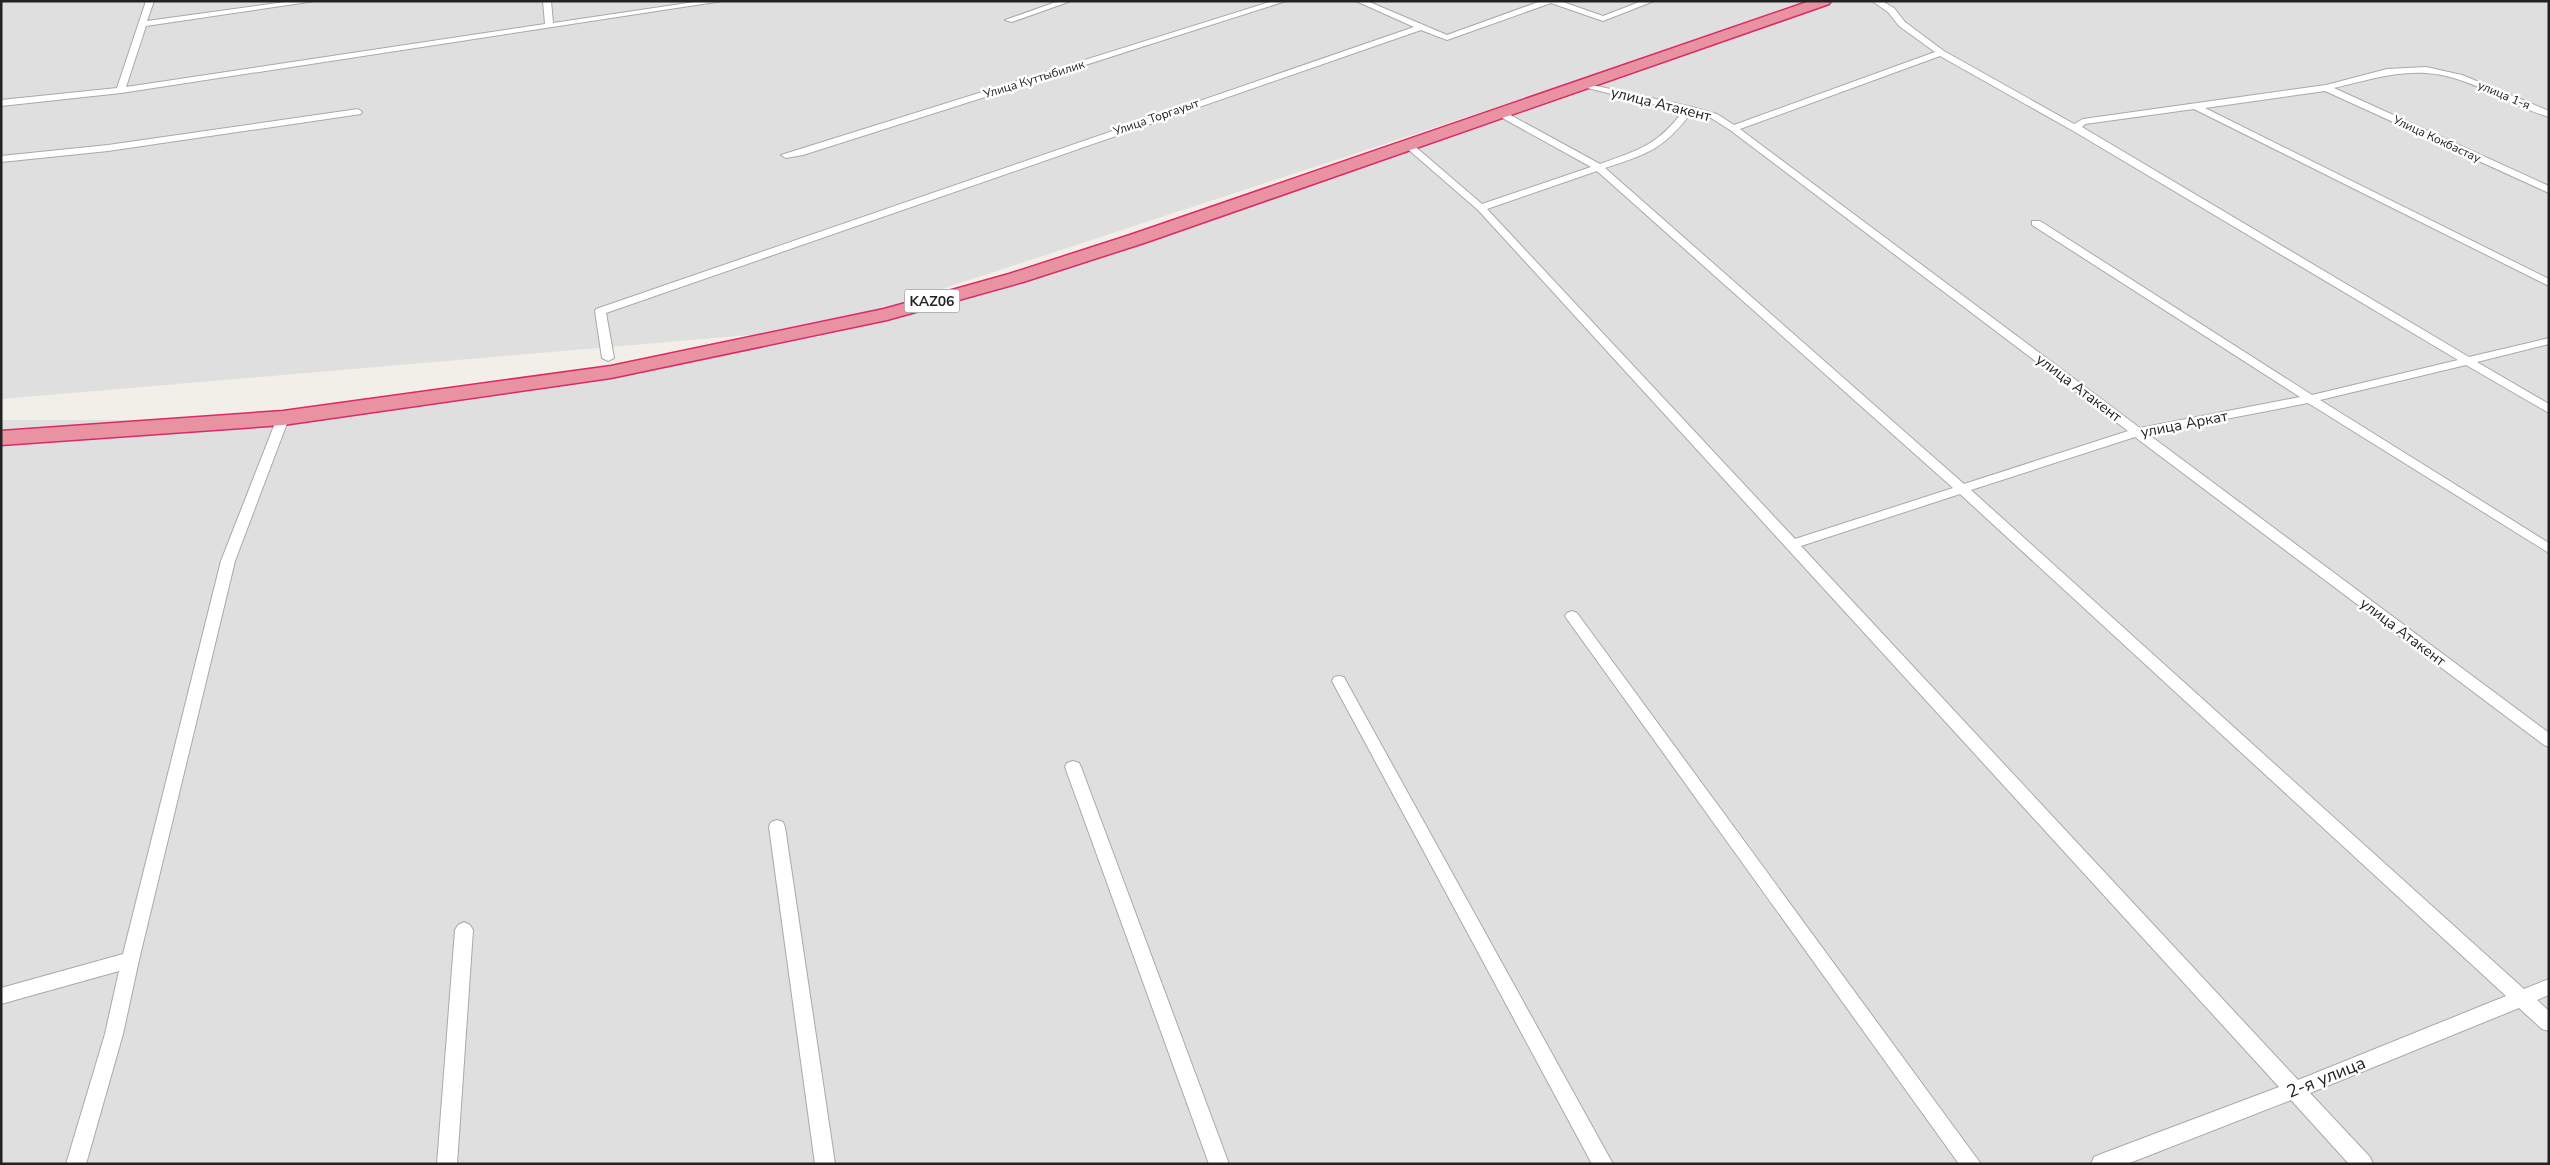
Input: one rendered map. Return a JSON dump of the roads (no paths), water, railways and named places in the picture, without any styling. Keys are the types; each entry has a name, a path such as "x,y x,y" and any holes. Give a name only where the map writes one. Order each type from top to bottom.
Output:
{"highway":[{"name":"KАZ06","path":"1,438 283,418 611,372 887,314 1016,278 1131,234 1800,1"},
{"name":"KАZ06","path":"1,421 266,405 468,380 608,358 916,292 1131,234 1408,145 1586,85 1824,1"}],"street":[{"path":"121,90 150,1"},
{"path":"142,24 311,1"},
{"path":"547,1 549,26"},
{"path":"1,103 121,90 718,1"},
{"path":"1008,20 1067,1"},
{"name":"Улица Куттыбилик","path":"786,155 800,153 1282,1"},
{"path":"1360,1 1447,38 1551,1 1603,19 1650,1"},
{"path":"1526,1 1539,6"},
{"path":"1876,1 1890,10 1902,24 1941,52 2078,130 2464,361 2549,409"},
{"name":"Улица Торгауыт","path":"608,358 600,311 1421,27"},
{"path":"1733,128 1941,52"},
{"name":"улица 1-я","path":"2078,130 2077,126 2083,122 2326,88 2387,72 2426,70 2459,77 2549,114"},
{"name":"улица Атакент","path":"1586,85 1714,116 1733,128 2549,741"},
{"name":"Улица Кокбастау","path":"2326,88 2549,190"},
{"path":"2197,107 2549,283"},
{"path":"1481,208 1646,150 1672,132 1688,109"},
{"path":"1,159 108,148 358,112"},
{"path":"1500,113 1597,166 1962,489 2549,1023"},
{"path":"1408,145 1481,208 2363,1164"},
{"path":"2036,223 2310,399 2549,549"},
{"name":"улица Аркат","path":"1791,545 2137,432 2310,399 2549,341"},
{"path":"76,1164 114,1034 130,960 228,562 283,418"},
{"path":"1572,616 1971,1164"},
{"path":"1339,681 1603,1164"},
{"path":"1073,767 1219,1164"},
{"path":"778,827 825,1164"},
{"path":"447,1164 464,930"},
{"path":"1,996 130,960"},
{"name":"2-я улица","path":"2101,1164 2295,1090 2549,988"}]}
